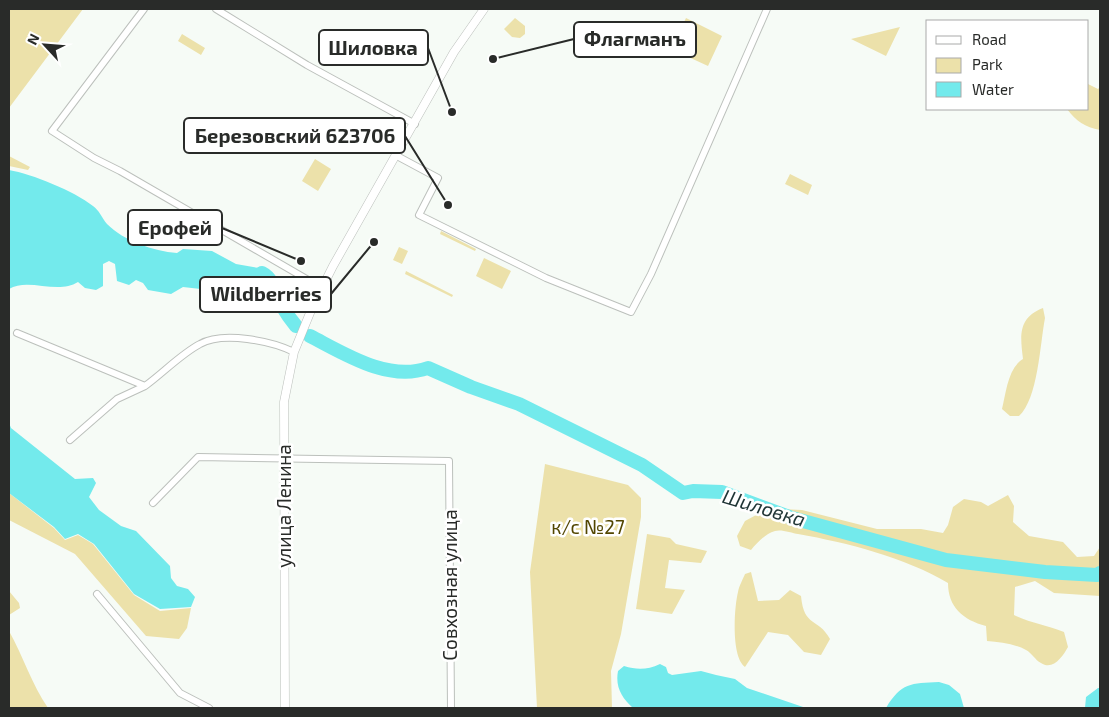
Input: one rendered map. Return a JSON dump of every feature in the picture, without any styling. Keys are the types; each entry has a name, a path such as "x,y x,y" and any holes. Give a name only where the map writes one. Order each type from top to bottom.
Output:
{"street":[{"path":"144,9 52,131 94,158 120,171 322,288"},
{"path":"216,9 308,65 415,124"},
{"name":"улица Ленина","path":"285,708 284,402 295,349 322,288 454,52 484,9"},
{"path":"397,156 438,178 419,215 546,278 631,312 651,274 767,9"},
{"path":"17,333 145,386"},
{"path":"70,440 117,398 145,386 202,343 234,337 295,349"},
{"path":"153,503 198,457 283,457"},
{"name":"Совхозная улица","path":"283,457 449,461 451,708"},
{"path":"97,594 180,693 209,708"}],"green space":[{"path":"9,9 83,9 9,108"},
{"path":"515,18 525,26 525,34 520,38 512,37 504,29"},
{"path":"686,18 722,36 708,66 671,49"},
{"path":"900,27 886,56 851,39"},
{"path":"182,34 205,48 201,55 178,41"},
{"path":"1089,84 1098,89 1100,87 1100,130 1081,123 1068,110 1089,110"},
{"path":"9,156 30,167 28,170 9,166"},
{"path":"315,159 331,169 318,191 302,181"},
{"path":"790,174 812,185 808,195 785,184"},
{"path":"441,231 476,249 475,251 440,234"},
{"path":"399,247 408,251 402,264 393,260"},
{"path":"484,258 511,271 502,289 476,276"},
{"path":"406,271 453,295 452,297 405,274"},
{"path":"1043,308 1045,318 1034,384 1025,408 1019,416 1010,416 1002,409 1011,375 1014,368 1023,359 1022,328 1029,317"},
{"name":"к/с №27","path":"545,464 628,485 641,498 641,517 621,634 611,671 612,708 537,708 530,572"},
{"path":"9,493 54,528 65,540 78,535 93,544 134,595 160,611 191,608 187,628 179,639 146,636 75,554 9,520"},
{"path":"1008,495 1014,506 1013,522 1029,536 1063,542 1077,557 1094,556 1100,547 1100,596 1054,593 1035,581 1015,587 1014,615 1064,632 1068,647 1057,661 1050,665 1039,662 1022,648 987,641 986,626 970,620 954,606 948,583 894,558 836,542 783,531 775,531 768,534 751,550 740,546 737,536 745,521 758,514 781,509 802,510 877,529 921,529 943,533 948,525 953,507 964,499 981,502 988,506"},
{"path":"647,534 670,538 676,544 707,551 701,563 669,560 665,588 685,590 672,614 636,609"},
{"path":"751,572 758,601 779,600 790,590 801,596 808,618 821,628 830,639 821,655 804,652 788,635 768,632 745,667 737,653 735,609 740,585 745,574"},
{"path":"9,591 19,603 20,608 9,615"},
{"path":"9,631 37,690 48,708 9,708"}],"water":[{"path":"9,170 41,179 85,200 99,212 107,224 114,230 139,244 177,253 183,249 212,251 236,264 259,268 274,278 273,285 265,279 258,279 254,290 227,292 183,287 171,294 148,290 143,283 136,280 129,285 117,281 115,264 109,261 103,264 103,286 96,290 85,288 78,282 70,286 61,287 25,285 9,289"},
{"path":"9,423 11,428 75,479 93,478 96,483 89,497 99,510 121,526 136,531 170,566 171,578 177,586 188,589 195,597 191,607 160,609 134,594 94,544 78,534 65,539 54,527 9,493"},
{"path":"660,664 666,667 668,673 672,675 701,671 735,679 747,688 806,708 633,708 620,692 617,677 618,671 624,666 642,669"},
{"path":"939,682 949,685 960,694 964,708 886,708 902,689 908,686"},
{"path":"1100,688 1100,708 1085,708 1086,697"}],"waterway":[{"name":"Шиловка","path":"262,273 272,283 282,306 296,326"},
{"name":"Шиловка","path":"310,336 352,358 382,369 413,371 428,368 471,387 519,404 642,465 683,493 693,491 722,492 792,518 946,560 1045,572 1097,575 1100,573"}],"place":[{"name":"Флагманъ","path":"493,59"},
{"name":"Шиловка","path":"452,112"},
{"name":"Березовский 623706","path":"448,205"},
{"name":"Wildberries","path":"374,242"},
{"name":"Ерофей","path":"301,261"}]}
